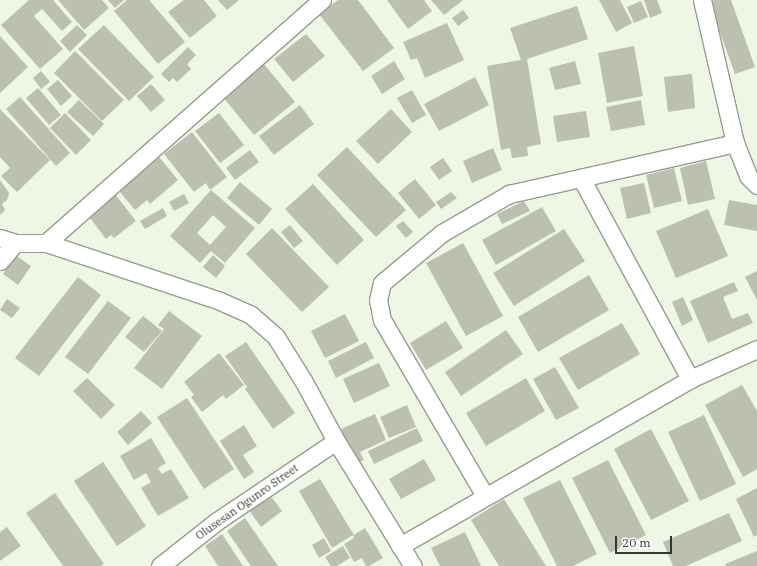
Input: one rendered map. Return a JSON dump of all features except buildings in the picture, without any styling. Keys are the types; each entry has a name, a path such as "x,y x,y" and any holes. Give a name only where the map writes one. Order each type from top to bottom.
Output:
{"street":[{"path":"46,243 322,0"},
{"path":"702,0 735,143 748,176 757,185"},
{"path":"485,496 382,320 378,300 382,283 442,233 509,194 735,143"},
{"path":"582,178 690,379"},
{"path":"0,262 8,241 46,243 220,301 251,315 276,337 304,382 336,441 413,566"},
{"path":"400,546 690,379 757,349"},
{"name":"Olusesan Ogunro Street","path":"160,566 217,521 336,441"}]}
